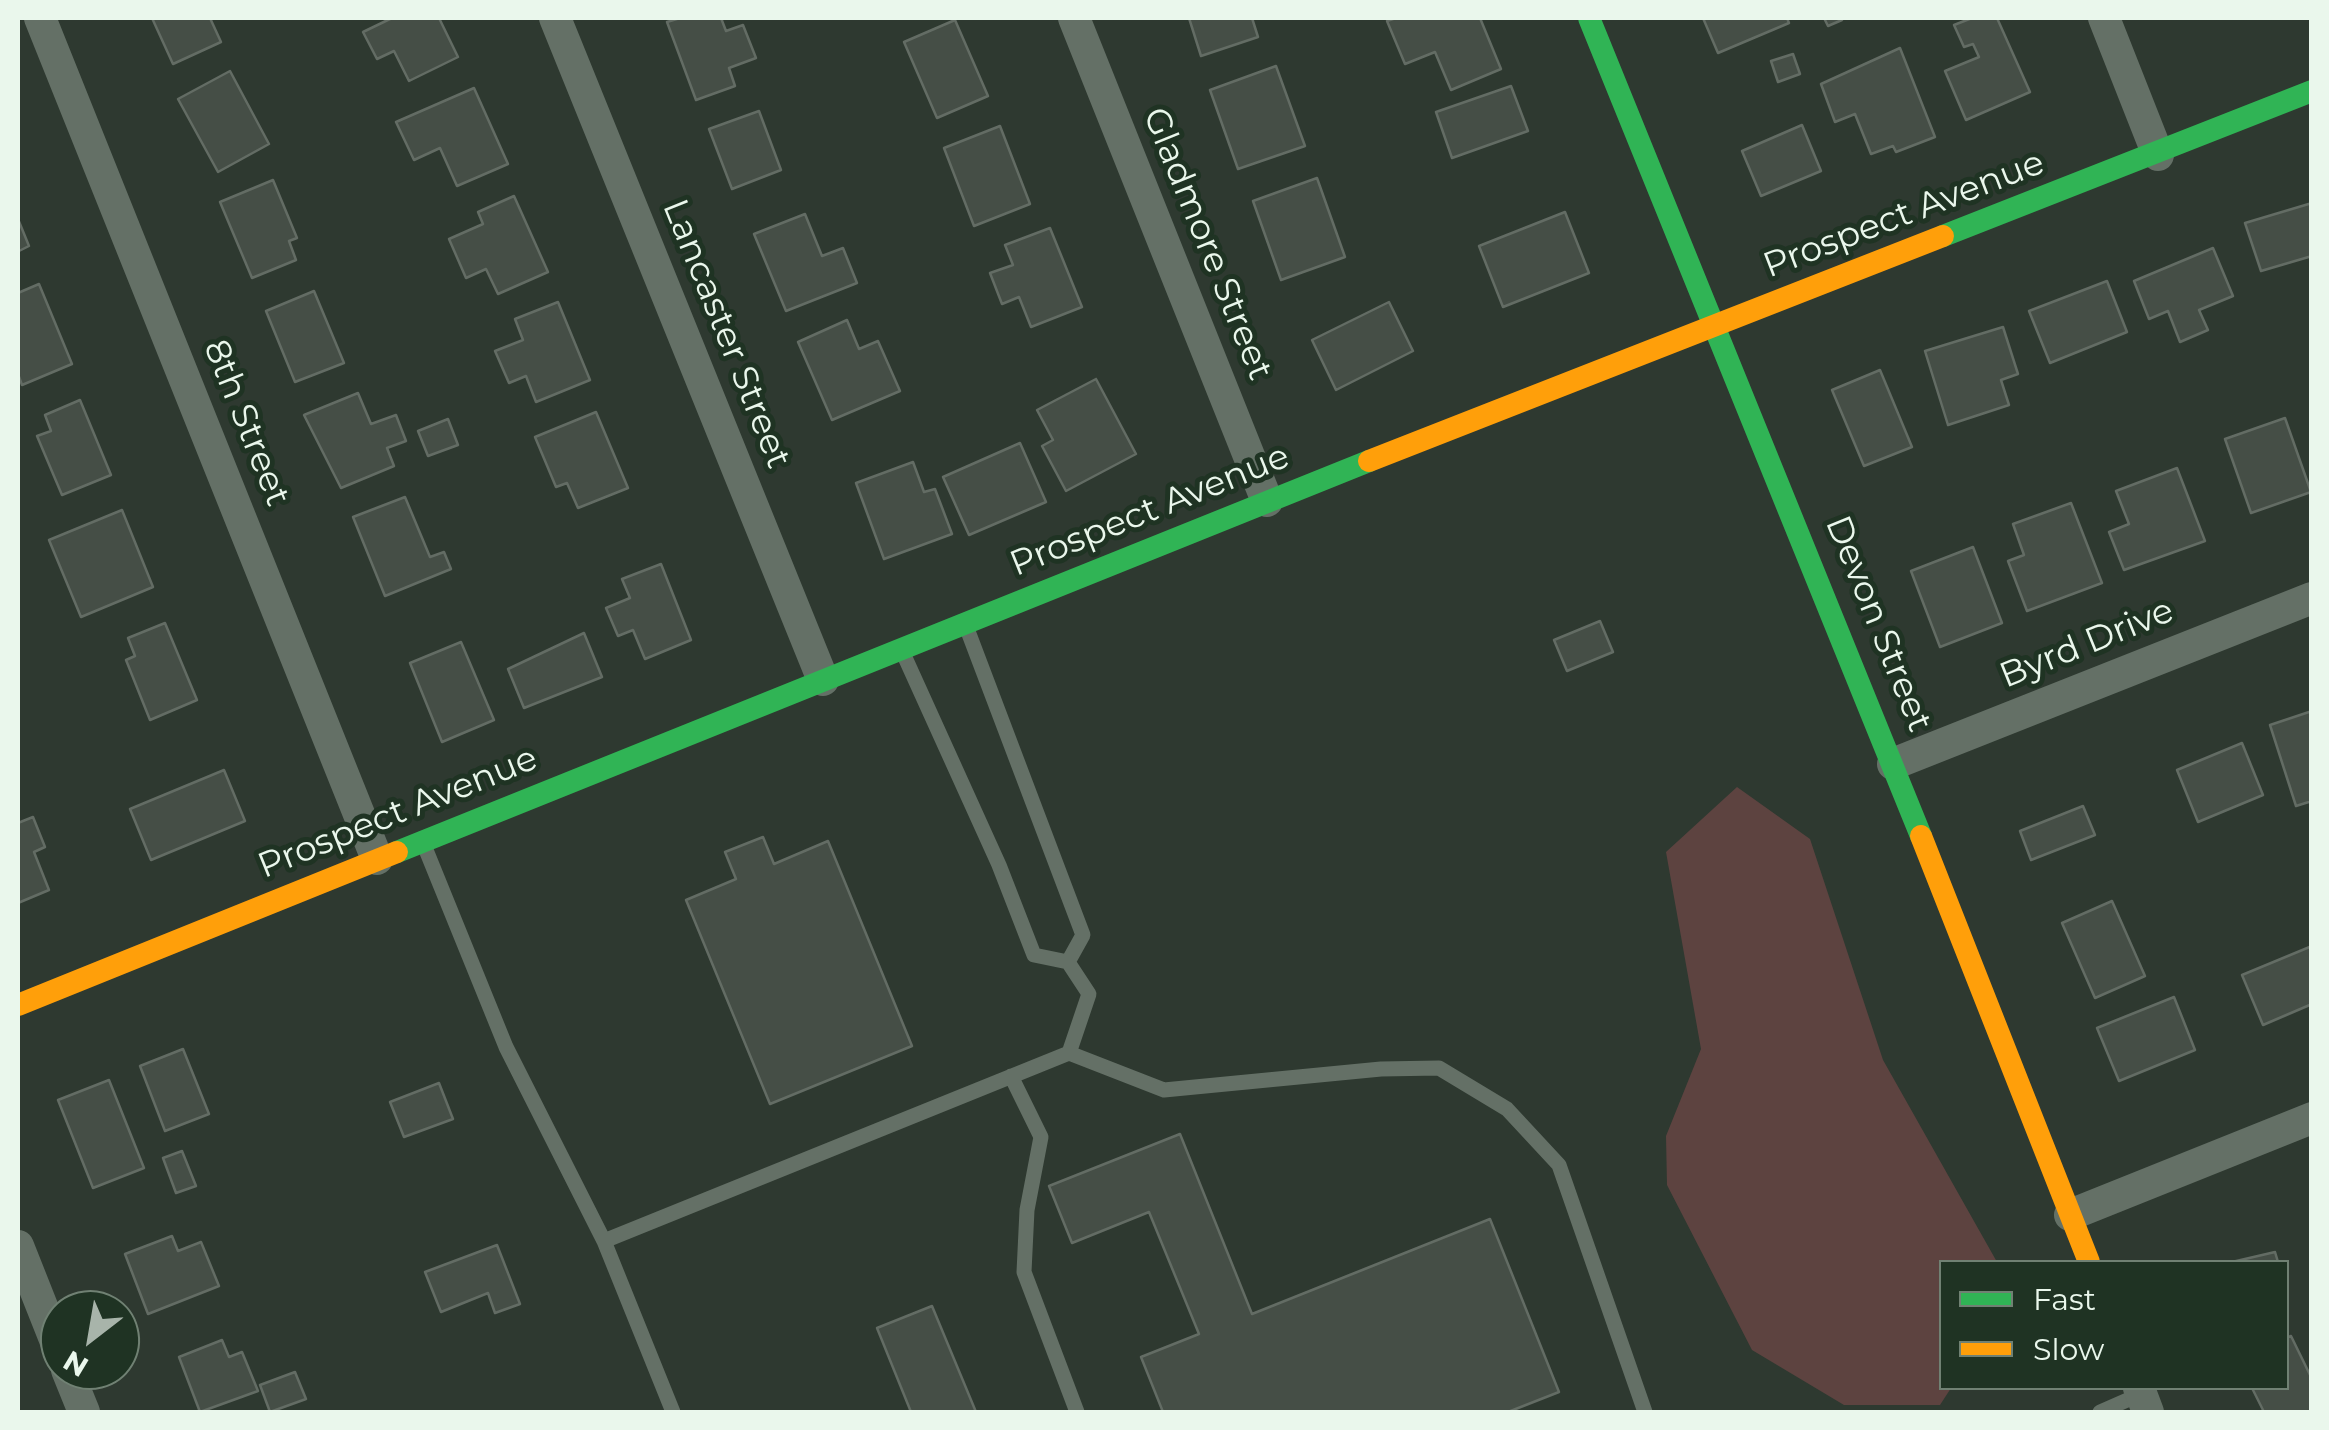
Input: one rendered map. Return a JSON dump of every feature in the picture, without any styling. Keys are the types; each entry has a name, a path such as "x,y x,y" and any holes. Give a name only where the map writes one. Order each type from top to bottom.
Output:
{"street":[{"name":"8th Street","path":"40,18 377,859"},
{"name":"Lancaster Street","path":"555,18 823,680"},
{"name":"Gladmore Street","path":"1074,18 1267,501"},
{"name":"Devon Street","path":"1589,18 1893,764 2088,1260"},
{"path":"2104,18 2158,154"},
{"name":"Prospect Avenue","path":"18,1005 1267,501 2158,154 2312,90"},
{"name":"Byrd Drive","path":"1893,764 2312,598"},
{"path":"2070,1215 2312,1118"},
{"path":"18,1246 40,1302"}],"lane":[{"path":"965,623 1083,935 1068,962"},
{"path":"901,649 999,865 1034,956 1068,962 1090,994 1069,1053"},
{"path":"422,841 506,1047 604,1240 672,1412"},
{"path":"604,1240 1069,1053 1164,1090 1382,1069 1439,1068 1507,1109 1560,1165 1645,1412"},
{"path":"1011,1076 1040,1138 1027,1210 1024,1272 1077,1412"},
{"path":"2100,1412 2143,1398"}],"shaded area":[{"path":"1737,787 1810,839 1883,1060 1996,1260 1939,1260 1939,1390 1950,1390 1940,1405 1844,1405 1752,1350 1667,1185 1666,1136 1701,1049 1666,852"}],"building":[{"path":"152,18 210,18 221,42 173,64"},
{"path":"392,18 439,18 458,57 409,81 394,51 377,59 363,32"},
{"path":"680,18 721,18 726,31 743,25 756,58 729,68 735,86 696,100 667,22"},
{"path":"1189,18 1252,18 1258,37 1201,56"},
{"path":"1480,18 1501,69 1451,90 1435,52 1405,64 1387,21"},
{"path":"1703,18 1787,18 1789,23 1718,53"},
{"path":"1824,18 1841,18 1842,20 1828,26"},
{"path":"1972,18 1997,18 2030,92 1966,120 1945,71 1979,57 1973,44 1964,47 1954,25"},
{"path":"955,20 988,96 937,118 904,42"},
{"path":"1900,48 1935,137 1896,152 1893,146 1871,154 1855,114 1835,122 1821,84"},
{"path":"1793,54 1800,74 1778,82 1771,61"},
{"path":"1276,66 1305,146 1238,169 1210,90"},
{"path":"230,71 269,144 218,172 178,99"},
{"path":"1511,86 1528,131 1452,158 1436,112"},
{"path":"474,88 508,164 457,186 440,148 414,160 396,122"},
{"path":"759,111 781,170 732,189 709,129"},
{"path":"1802,125 1821,171 1761,196 1742,151"},
{"path":"1000,126 1030,204 974,226 944,148"},
{"path":"1317,178 1345,257 1281,280 1253,201"},
{"path":"273,180 297,238 289,241 296,260 252,278 220,202"},
{"path":"514,196 548,272 498,294 486,269 466,278 449,239 483,224 478,212"},
{"path":"2312,203 2312,256 2261,271 2245,223"},
{"path":"1565,212 1589,273 1503,307 1479,246"},
{"path":"805,214 822,256 843,248 857,283 786,311 754,234"},
{"path":"18,219 29,246 19,251 18,257"},
{"path":"1050,228 1082,307 1031,327 1019,297 1002,304 990,273 1013,265 1005,245"},
{"path":"2213,248 2233,296 2199,310 2208,330 2180,342 2168,311 2149,319 2134,281"},
{"path":"2107,281 2127,332 2050,363 2029,311"},
{"path":"39,284 72,364 22,385 18,374 18,293"},
{"path":"314,291 344,363 295,382 266,311"},
{"path":"558,302 590,380 536,402 526,376 509,383 495,351 523,340 515,319"},
{"path":"1389,302 1413,351 1336,390 1312,340"},
{"path":"847,320 859,349 878,341 900,391 832,420 798,342"},
{"path":"2003,327 2018,374 2001,380 2009,405 1948,425 1925,351"},
{"path":"1880,370 1912,447 1864,466 1832,390"},
{"path":"1096,379 1136,454 1066,491 1042,446 1053,440 1037,410"},
{"path":"358,393 371,424 396,415 406,441 387,448 394,466 341,488 304,415"},
{"path":"80,400 111,475 62,495 37,436 51,431 45,415"},
{"path":"596,412 628,488 578,508 567,483 556,487 535,437"},
{"path":"2285,418 2311,492 2251,513 2225,439"},
{"path":"448,419 458,445 428,456 418,431"},
{"path":"1020,443 1046,502 969,535 943,477"},
{"path":"913,462 924,492 935,489 952,534 884,559 856,483"},
{"path":"2177,468 2205,541 2124,570 2109,532 2129,524 2116,491"},
{"path":"405,497 430,557 444,552 451,569 385,596 353,517"},
{"path":"2071,503 2102,583 2027,611 2008,561 2024,555 2013,524"},
{"path":"122,510 153,587 81,617 49,540"},
{"path":"1973,547 2002,623 1940,647 1911,571"},
{"path":"661,564 691,640 645,659 633,630 618,636 606,608 630,598 622,579"},
{"path":"1600,621 1613,652 1567,671 1554,640"},
{"path":"165,623 197,700 150,720 126,660 135,656 128,638"},
{"path":"584,633 602,677 524,708 508,669"},
{"path":"461,642 494,720 442,742 410,663"},
{"path":"2312,711 2312,801 2296,806 2270,725"},
{"path":"2242,743 2263,795 2198,822 2177,770"},
{"path":"224,770 245,821 151,860 130,809"},
{"path":"2083,806 2095,835 2031,860 2020,831"},
{"path":"33,817 45,847 34,852 49,890 18,903 18,823"},
{"path":"763,837 774,864 828,841 912,1046 770,1104 686,900 736,879 725,852"},
{"path":"2112,901 2145,976 2095,998 2062,923"},
{"path":"2312,946 2312,1004 2263,1025 2242,975"},
{"path":"2174,997 2195,1050 2119,1081 2097,1028"},
{"path":"183,1049 209,1114 165,1131 140,1066"},
{"path":"109,1080 144,1168 93,1188 58,1100"},
{"path":"439,1083 453,1119 404,1137 390,1102"},
{"path":"1180,1134 1252,1314 1490,1219 1559,1392 1508,1412 1163,1412 1141,1357 1199,1334 1149,1212 1072,1243 1049,1186"},
{"path":"182,1151 196,1186 176,1193 163,1158"},
{"path":"172,1236 178,1251 201,1242 219,1286 148,1314 125,1254"},
{"path":"497,1245 520,1304 495,1313 488,1293 441,1312 425,1272"},
{"path":"2275,1252 2277,1260 2241,1260"},
{"path":"932,1306 976,1412 911,1412 877,1328"},
{"path":"2289,1337 2312,1379 2312,1412 2264,1412 2253,1390 2289,1390"},
{"path":"222,1340 229,1357 242,1352 258,1391 200,1412 179,1357"},
{"path":"295,1372 306,1399 270,1412 260,1385"}],"traffic: fast":[{"path":"1589,18 1921,836"},
{"path":"1943,236 2312,91"},
{"path":"397,852 1369,461"}],"traffic: slow":[{"path":"1369,461 1943,236"},
{"path":"1921,836 2088,1260"},
{"path":"18,1005 397,852"}]}
